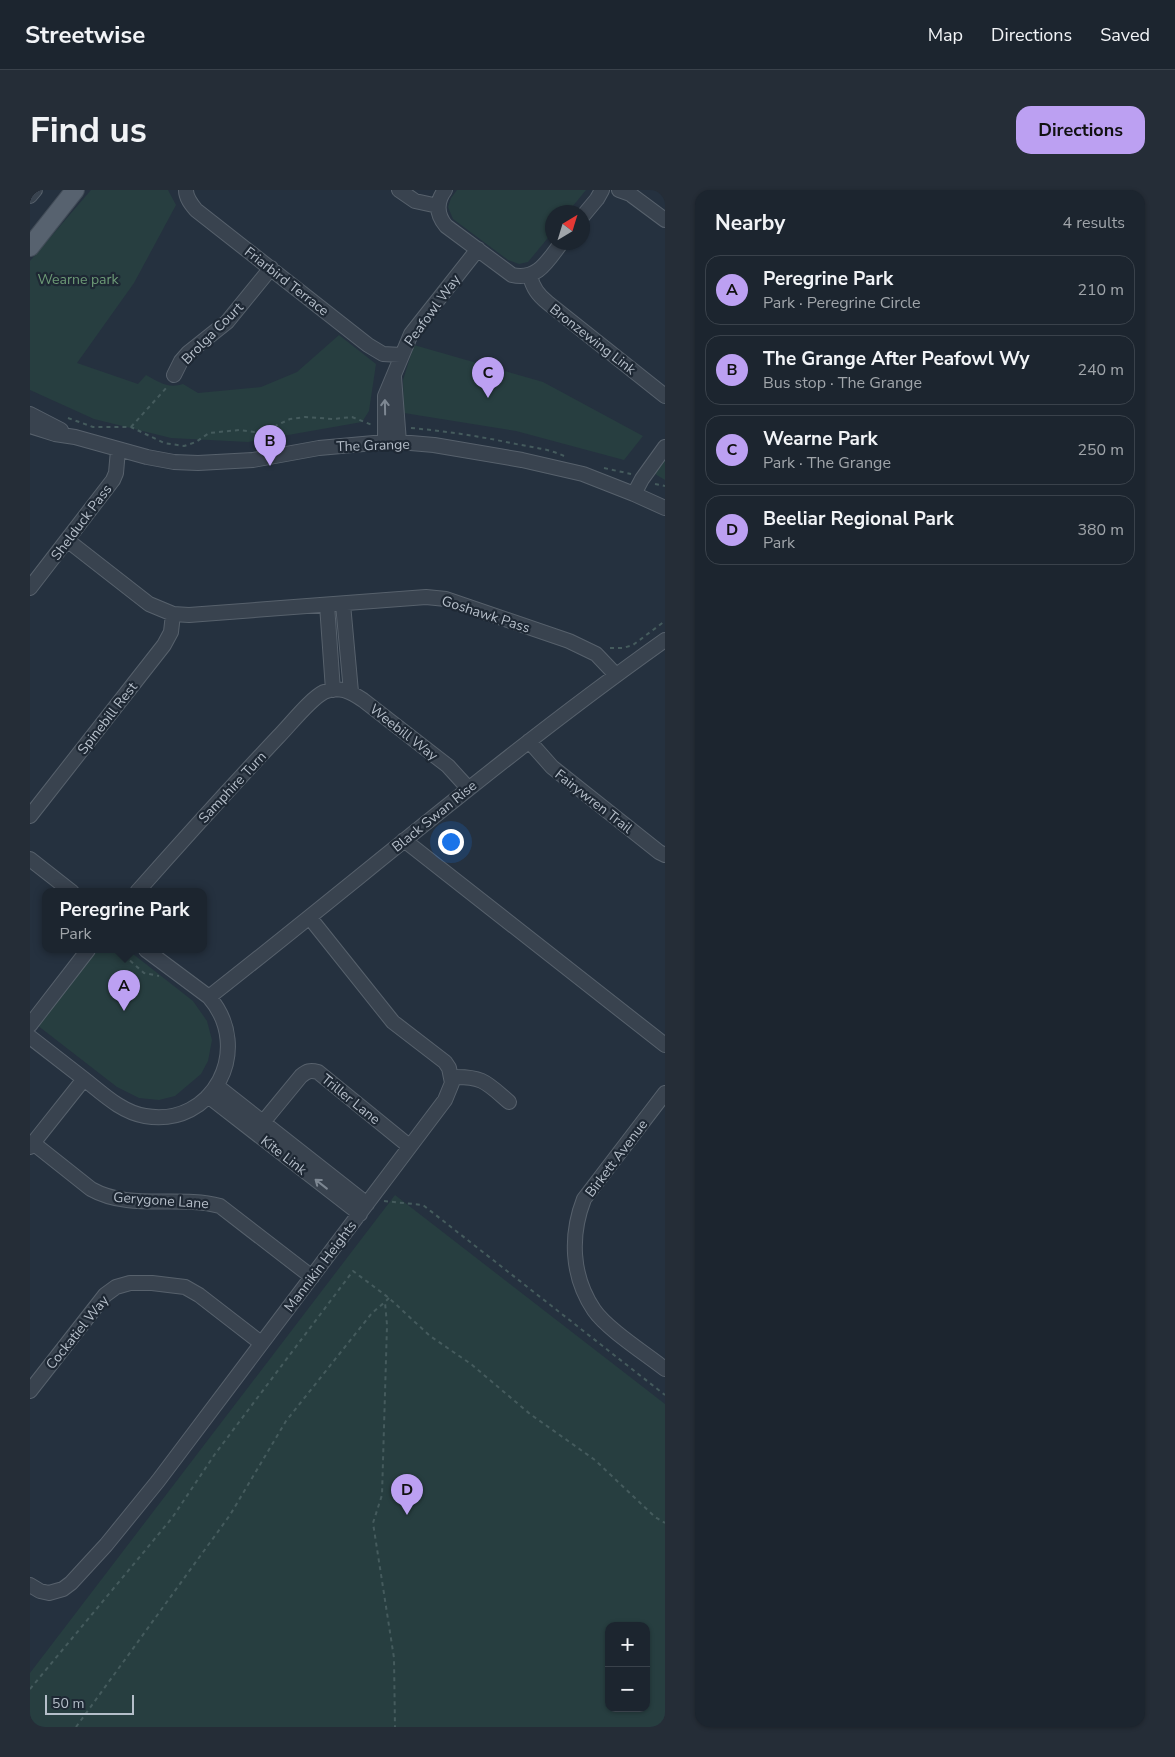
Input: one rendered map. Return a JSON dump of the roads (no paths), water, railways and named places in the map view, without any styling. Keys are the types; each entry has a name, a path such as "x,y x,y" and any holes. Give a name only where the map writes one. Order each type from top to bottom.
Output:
{"main road":[{"path":"30,247 75,190"}],"street":[{"path":"30,196 35,190"},
{"name":"Friarbird Terrace","path":"186,190 186,195 196,210 368,345 382,354 401,356"},
{"path":"399,190 415,201 438,206"},
{"path":"445,190 439,200 438,213 446,226 512,275 530,276 543,266 556,250"},
{"path":"590,207 602,190"},
{"path":"619,190 630,194 665,220"},
{"name":"Peafowl Way","path":"392,442 385,396 401,356 411,334 478,249"},
{"name":"Brolga Court","path":"174,375 188,353 227,322 271,268"},
{"name":"Bronzewing Link","path":"530,276 538,294 548,304 665,396"},
{"name":"The Grange","path":"30,414 75,437"},
{"name":"The Grange","path":"30,426 118,450 174,462 198,463 252,460 319,448 392,442 454,448 522,460 583,474 665,508"},
{"path":"634,494 642,479 665,447"},
{"name":"Shelduck Pass","path":"30,588 113,480 116,473 118,450"},
{"name":"Goshawk Pass","path":"67,540 149,604 174,614 189,615 426,597 446,600 569,641 596,654 616,675"},
{"path":"327,605 333,690 341,689 351,692 343,604"},
{"name":"Spinebill Rest","path":"30,816 164,645 171,632 174,614"},
{"name":"Black Swan Rise","path":"209,997 310,918 468,788 665,640"},
{"name":"Samphire Turn","path":"140,888 315,699 325,692 333,690"},
{"name":"Weebill Way","path":"351,692 448,766 468,788"},
{"name":"Fairywren Trail","path":"529,741 552,767 665,855"},
{"path":"404,840 665,1045"},
{"path":"30,859 67,888"},
{"path":"310,918 393,1022 445,1062 452,1077 475,1077 489,1085 509,1102"},
{"path":"30,1025 86,953"},
{"path":"30,1037 123,1108 144,1116 165,1117 190,1109 212,1091 227,1065 229,1054 228,1041 223,1019 209,997 150,953"},
{"name":"Triller Lane","path":"259,1128 301,1076 306,1071 312,1071 318,1072 409,1146"},
{"name":"Mannikin Heights","path":"30,1585 48,1593 63,1589 71,1583 106,1545 158,1481 445,1100 452,1083 452,1077"},
{"path":"31,1145 84,1079"},
{"name":"Kite Link","path":"212,1091 259,1128 367,1204"},
{"name":"Birkett Avenue","path":"665,1093 584,1199 579,1212 574,1238 575,1258 579,1277 594,1311 665,1369"},
{"name":"Gerygone Lane","path":"31,1145 91,1189 111,1198 201,1203 220,1206 312,1277"},
{"name":"Cockatiel Way","path":"30,1391 105,1295 122,1284 177,1285 192,1290 261,1343"}],"place":[{"name":"Wearne Park","path":"488,398"},
{"name":"The Grange After Peafowl Wy","path":"270,466"},
{"name":"Peregrine Park","path":"124,1011"},
{"name":"Beeliar Regional Park","path":"407,1515"}],"park label":[{"name":"Wearne park","path":"78,279"}]}
